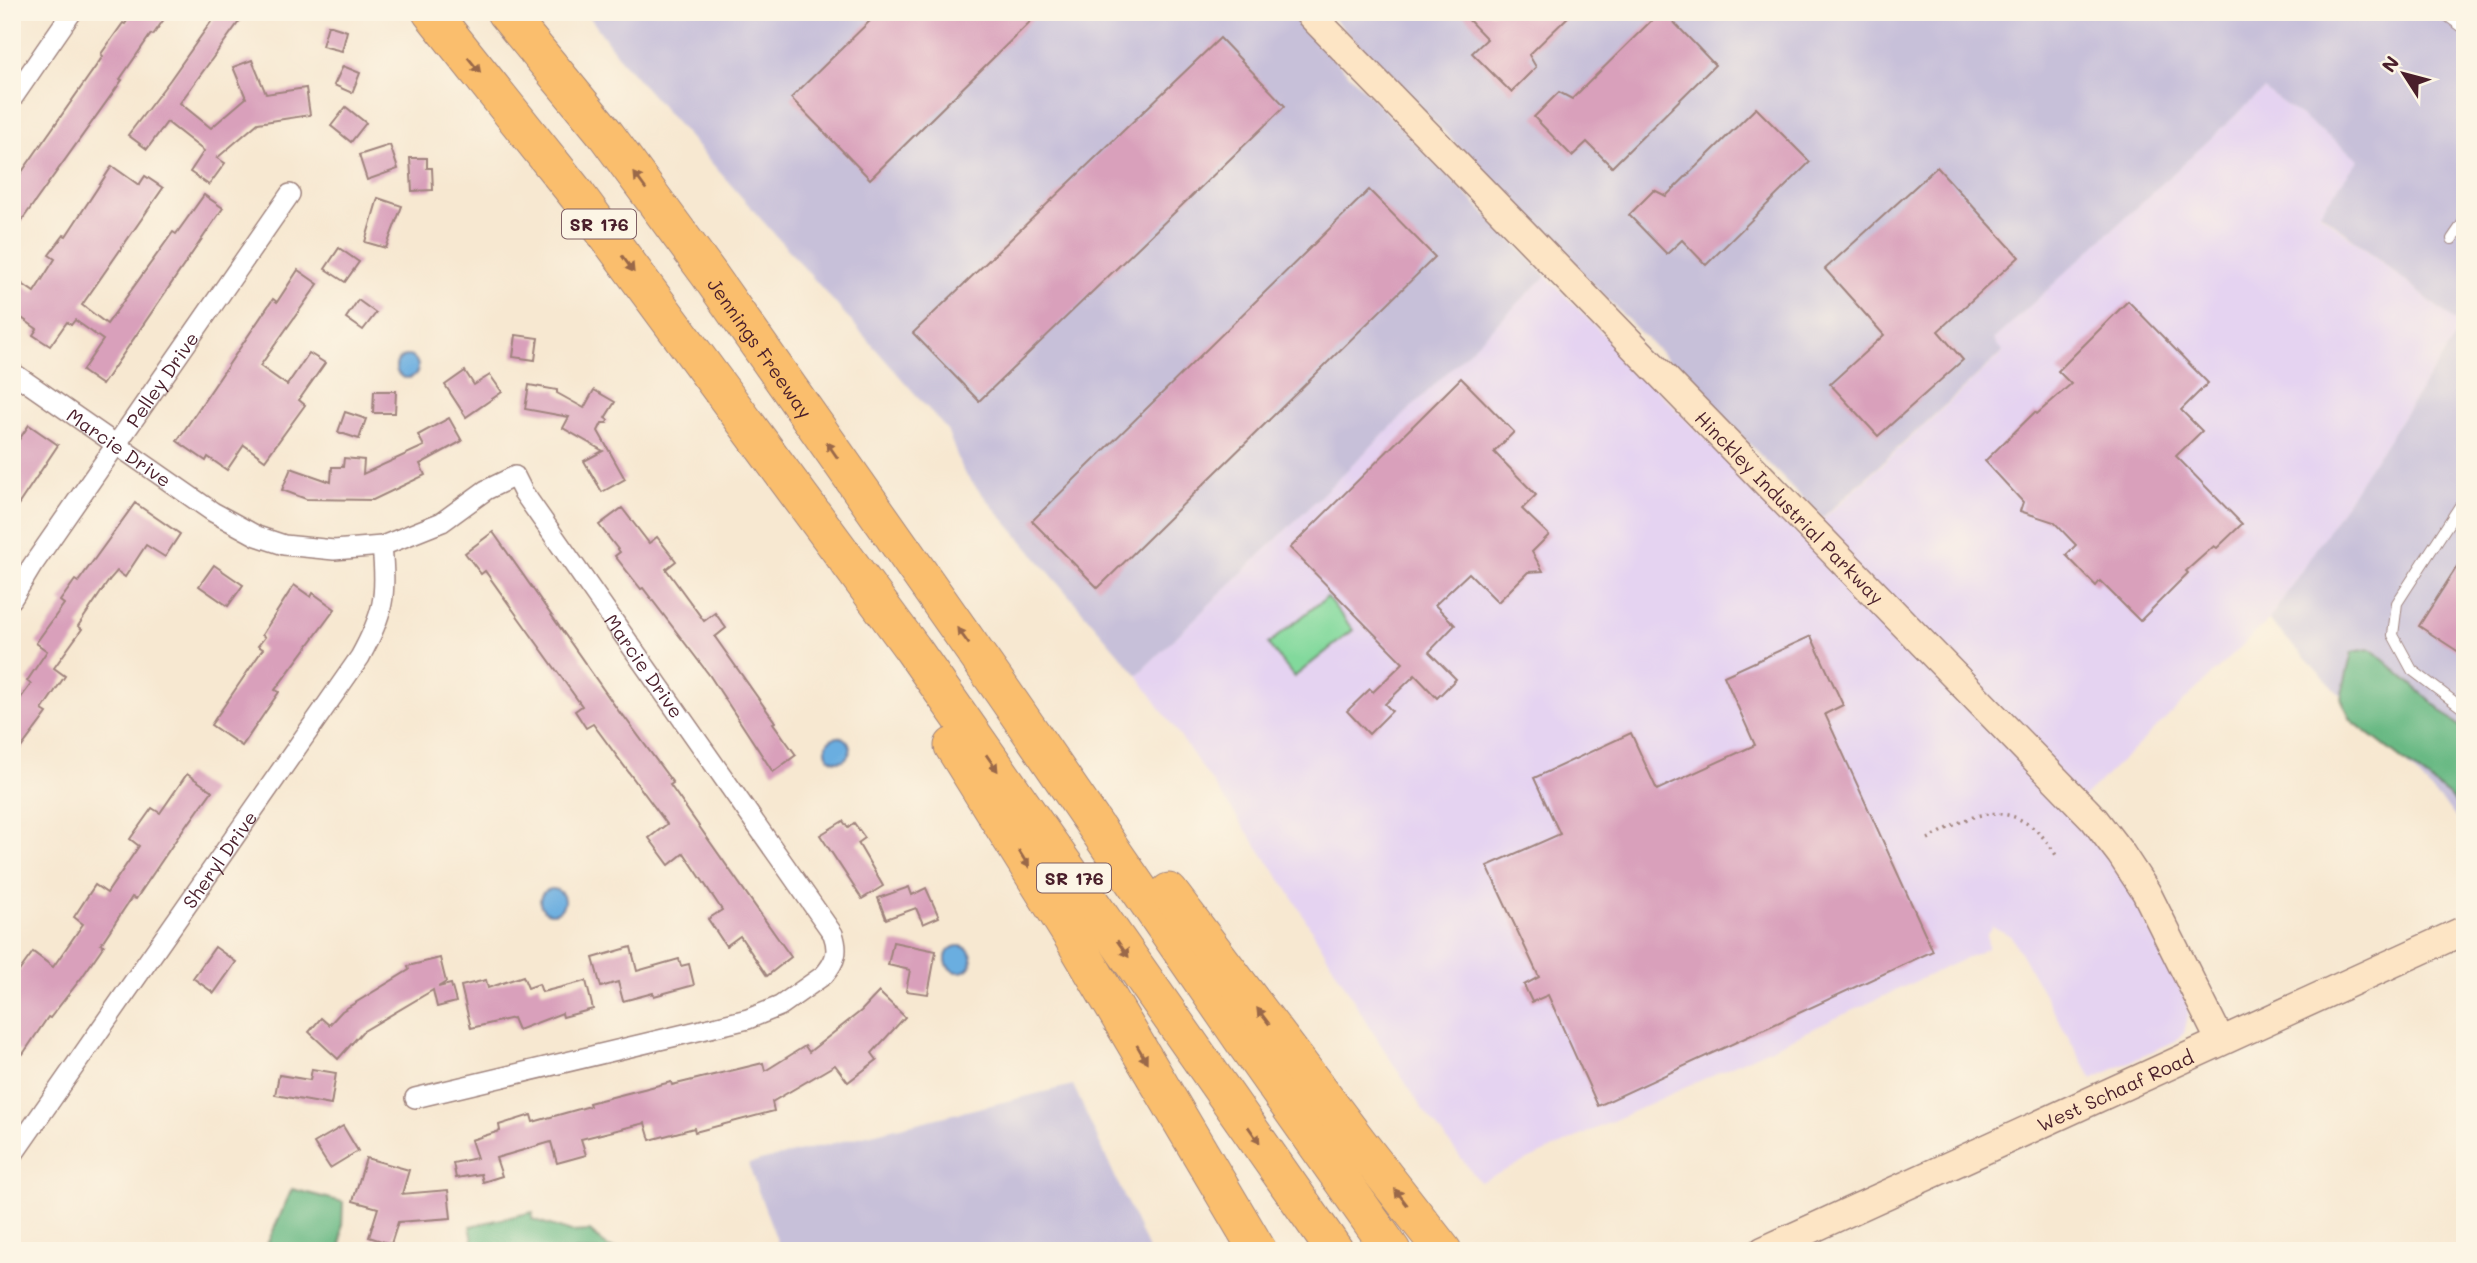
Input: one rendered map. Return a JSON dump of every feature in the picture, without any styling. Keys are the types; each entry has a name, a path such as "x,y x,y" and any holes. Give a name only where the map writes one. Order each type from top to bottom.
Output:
{"highway":[{"name":"SR 176","path":"431,12 577,195 912,648 1335,1251"},
{"name":"Jennings Freeway","path":"505,12 604,132 708,273 1003,692"},
{"path":"808,510 1073,938 1258,1251"},
{"name":"SR 176","path":"1003,692 1249,1050 1392,1251"},
{"path":"1003,692 1087,785 1443,1251"},
{"path":"1209,1169 1248,1251"}],"street":[{"path":"12,99 72,12"},
{"name":"Hinckley Industrial Parkway","path":"1308,12 2094,819 2146,892 2220,1040"},
{"name":"Pelley Drive","path":"12,599 32,566 290,194"},
{"name":"Marcie Drive","path":"12,372 213,512 257,536 284,545 334,550 382,545 442,522 486,490 515,476 530,502 826,921 837,946 836,957 824,975 764,1014 415,1098"},
{"name":"Sheryl Drive","path":"12,1156 360,657 382,610 385,585 382,545"},
{"name":"West Schaaf Road","path":"1763,1251 2465,930"}],"lane":[{"path":"2442,12 2465,29"},
{"path":"2452,239 2465,220"},
{"path":"2465,498 2397,603 2393,635 2412,670 2465,710"}],"path":[{"path":"1928,839 1976,816 1996,814 2019,819 2039,831 2057,857"}],"shaded area":[{"path":"586,12 1288,12 1546,276 1137,675 964,473 947,430 620,59"},
{"path":"1327,12 2465,12 2465,826 2269,620 2462,327 2320,212 2359,159 2264,89 1993,340 2003,352 1822,518"},
{"path":"2264,89 2359,159 2320,213 2462,327 2269,620 2069,811 2130,889 2187,1002 2189,1011 2184,1033 2175,1041 2092,1079 2011,936 1992,926 1987,934 1988,948 1480,1182 1423,1110 1288,890 1137,675 1546,276 1802,538 2003,353 1993,340"},
{"path":"1073,1085 1149,1251 781,1251 748,1164"}],"green space":[{"path":"1327,597 1353,630 1294,677 1268,644"},
{"path":"2371,649 2465,731 2465,813 2448,795 2351,720 2341,698 2352,652"},
{"path":"292,1189 343,1202 341,1251 264,1251"},
{"path":"533,1212 532,1219 571,1232 590,1231 608,1247 626,1251 475,1251 470,1226"}],"water":[{"path":"407,356 415,359 418,367 415,375 407,378 399,375 396,367 399,359"},
{"path":"838,737 847,740 850,749 847,758 838,761 829,758 826,749 829,740"},
{"path":"552,889 563,896 564,901 557,912 552,913 541,906 540,901 547,890"},
{"path":"959,946 968,950 972,959 968,968 959,972 950,968 946,959 950,950"}],"building":[{"path":"133,12 169,12 12,234 12,186 103,56 101,54"},
{"path":"218,12 246,12 180,103 211,128 246,98 233,67 252,60 266,94 306,88 310,115 258,123 217,158 225,163 209,185 190,172 204,151 167,122 147,149 128,135"},
{"path":"879,12 1040,12 870,179 791,98"},
{"path":"1461,12 1573,12 1529,55 1536,67 1511,92 1472,53 1487,39"},
{"path":"1660,12 1664,12 1715,65 1612,167 1587,142 1572,156 1534,117 1559,92 1572,99"},
{"path":"328,25 347,31 342,51 322,46"},
{"path":"1220,38 1285,106 979,401 913,333"},
{"path":"343,66 360,73 352,93 334,85"},
{"path":"346,107 366,123 351,142 331,126"},
{"path":"1756,108 1810,162 1706,265 1682,240 1667,254 1629,215 1654,190 1666,196"},
{"path":"390,145 398,169 367,180 359,155"},
{"path":"410,158 427,158 427,168 432,168 433,190 412,191"},
{"path":"112,166 139,185 145,176 163,188 82,305 107,324 173,232 176,234 204,195 223,208 102,385 82,371 103,340 75,320 71,325 67,322 50,346 33,335 37,329 12,311 12,277 34,292 55,259 49,255 64,235 66,236"},
{"path":"1937,167 2019,257 1938,331 1963,360 1878,436 1830,384 1884,335 1825,269"},
{"path":"1369,190 1435,257 1098,588 1032,521"},
{"path":"378,198 402,206 386,248 365,242"},
{"path":"339,248 359,262 345,282 325,269"},
{"path":"298,270 318,284 260,366 287,385 309,353 325,363 299,400 305,405 265,460 244,445 227,470 208,457 206,461 177,441 273,299 277,302"},
{"path":"358,300 376,313 363,330 346,318"},
{"path":"2128,301 2208,383 2181,410 2202,431 2176,456 2242,524 2217,548 2214,546 2186,571 2188,573 2140,621 2100,581 2096,586 2066,555 2076,545 2054,522 2020,511 2023,502 1985,461 2035,412 2037,414 2071,384 2058,371"},
{"path":"516,335 538,338 535,360 513,357"},
{"path":"465,371 474,385 490,375 502,392 466,417 445,385"},
{"path":"1461,378 1514,432 1494,452 1536,495 1522,509 1549,535 1532,552 1543,571 1528,572 1498,602 1469,573 1435,605 1455,625 1429,652 1456,679 1437,698 1415,675 1385,704 1392,711 1369,734 1347,711 1370,689 1373,692 1403,663 1290,548"},
{"path":"529,385 557,390 557,393 584,408 594,390 615,402 605,418 607,423 602,423 598,431 625,479 602,492 584,461 603,451 563,428 569,417 525,409"},
{"path":"374,391 396,391 395,413 373,413"},
{"path":"345,412 366,419 359,439 338,432"},
{"path":"449,418 462,441 420,464 425,475 373,500 306,499 282,490 291,468 331,482 332,467 343,467 344,458 364,460 363,474 424,446 418,435"},
{"path":"29,425 58,445 12,514 12,450"},
{"path":"135,503 180,534 165,557 146,545 125,577 117,571 110,579 78,626 82,629 54,668 65,676 42,710 47,713 12,760 12,710 31,684 27,681 47,651 36,643 64,604 60,601 75,580 78,582"},
{"path":"622,508 649,543 657,537 676,561 666,569 704,621 715,613 726,628 715,637 796,755 773,772 710,676 615,556 620,552 599,525"},
{"path":"493,532 622,716 673,783 670,785 791,957 767,976 740,936 726,946 708,919 722,910 684,853 669,865 649,838 667,824 593,724 586,728 575,711 582,706 485,571 481,574 465,553"},
{"path":"2465,554 2465,656 2419,626"},
{"path":"214,565 243,585 228,606 199,586"},
{"path":"294,585 311,597 313,593 335,609 275,690 279,692 242,746 211,725 263,649 258,646 265,637 262,635"},
{"path":"1811,636 1843,705 1825,714 1933,951 1598,1106 1548,995 1532,1002 1524,985 1539,977 1487,866 1560,834 1534,778 1631,733 1657,790 1755,745 1724,676"},
{"path":"187,774 212,791 136,899 132,897 82,977 50,1018 48,1017 23,1054 12,1047 12,981 33,952 53,967 83,924 74,917 95,885 107,893 139,846 130,839 152,808 160,813"},
{"path":"843,821 848,828 854,823 865,838 858,843 883,886 862,899 820,835"},
{"path":"909,887 912,895 926,888 939,917 923,924 916,908 886,919 878,898"},
{"path":"893,942 936,951 928,994 906,991 910,970 888,965"},
{"path":"215,947 236,962 214,993 193,978"},
{"path":"631,947 637,971 679,959 681,966 689,964 694,985 623,1001 618,982 601,987 593,958"},
{"path":"440,958 446,982 438,987 451,984 456,1002 437,1007 433,990 362,1032 338,1059 309,1032 321,1018 329,1025 342,1011 409,970 408,966"},
{"path":"523,976 528,988 539,984 542,992 586,981 593,1009 563,1017 562,1013 518,1030 513,1018 471,1028 461,986 486,980 488,988"},
{"path":"879,992 905,1017 872,1053 877,1060 848,1082 835,1065 772,1102 774,1111 695,1132 694,1128 650,1140 645,1123 581,1139 586,1155 557,1163 551,1142 496,1158 502,1176 483,1182 481,1174 456,1178 453,1163 477,1158 471,1140 500,1131 499,1125 531,1115 533,1122 590,1106 589,1103 763,1063 765,1071 805,1046 809,1052 861,1011"},
{"path":"312,1069 336,1073 331,1105 275,1095 279,1075 310,1080"},
{"path":"343,1126 358,1151 330,1168 314,1143"},
{"path":"366,1158 409,1170 402,1194 448,1190 451,1218 398,1222 391,1244 369,1237 378,1208 353,1201"}]}
